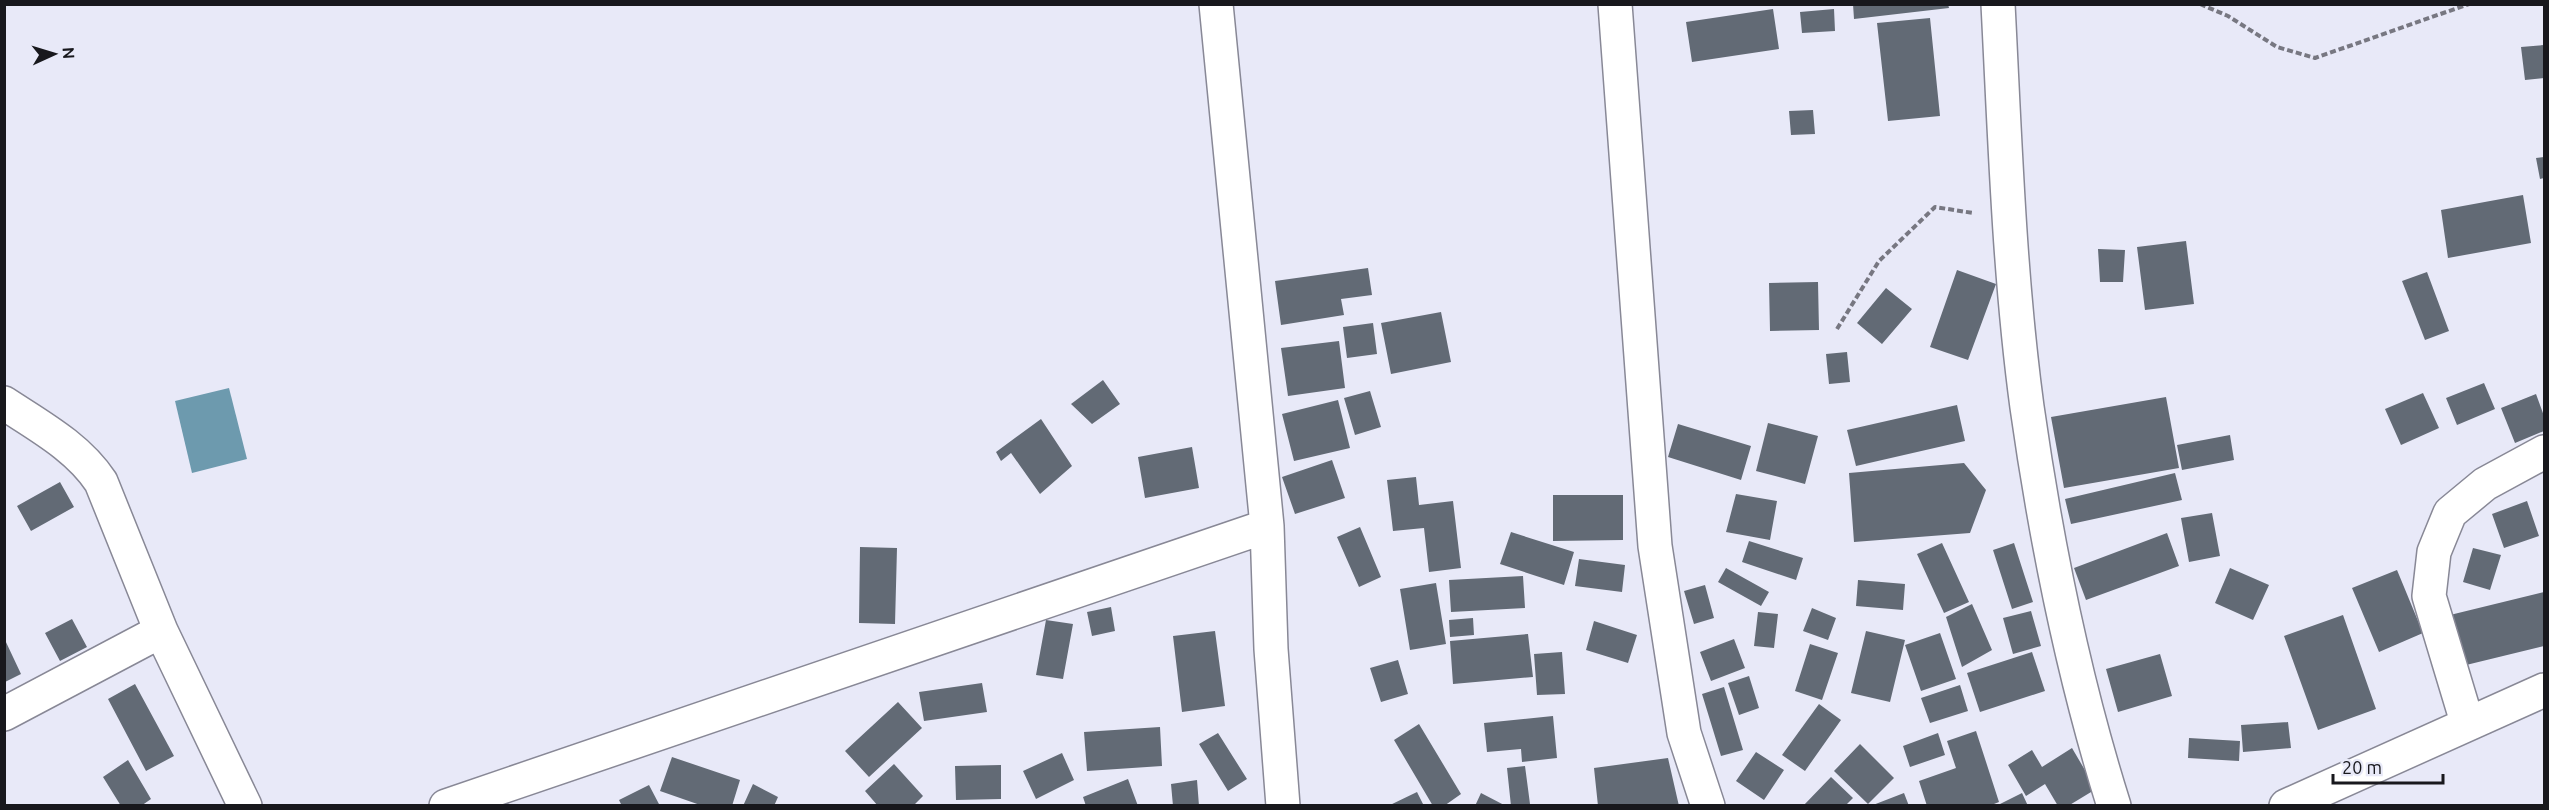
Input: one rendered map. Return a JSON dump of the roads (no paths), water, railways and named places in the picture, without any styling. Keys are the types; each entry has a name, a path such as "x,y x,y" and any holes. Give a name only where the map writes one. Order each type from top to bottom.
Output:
{"street":[{"path":"1216,4 1267,526 1271,649 1283,806"},
{"path":"1615,4 1655,546 1684,733 1708,806"},
{"path":"1998,4 2009,218 2027,406 2054,570 2096,748 2114,806"},
{"path":"4,403 47,430 89,463 101,482 161,631 245,806"},
{"path":"2467,722 2429,596 2434,552 2451,513 2485,484 2544,452"},
{"path":"446,806 1267,526"},
{"path":"4,714 161,631"},
{"path":"2286,806 2467,722 2544,690"}],"water":[{"path":"229,388 247,459 192,473 175,401"}]}
